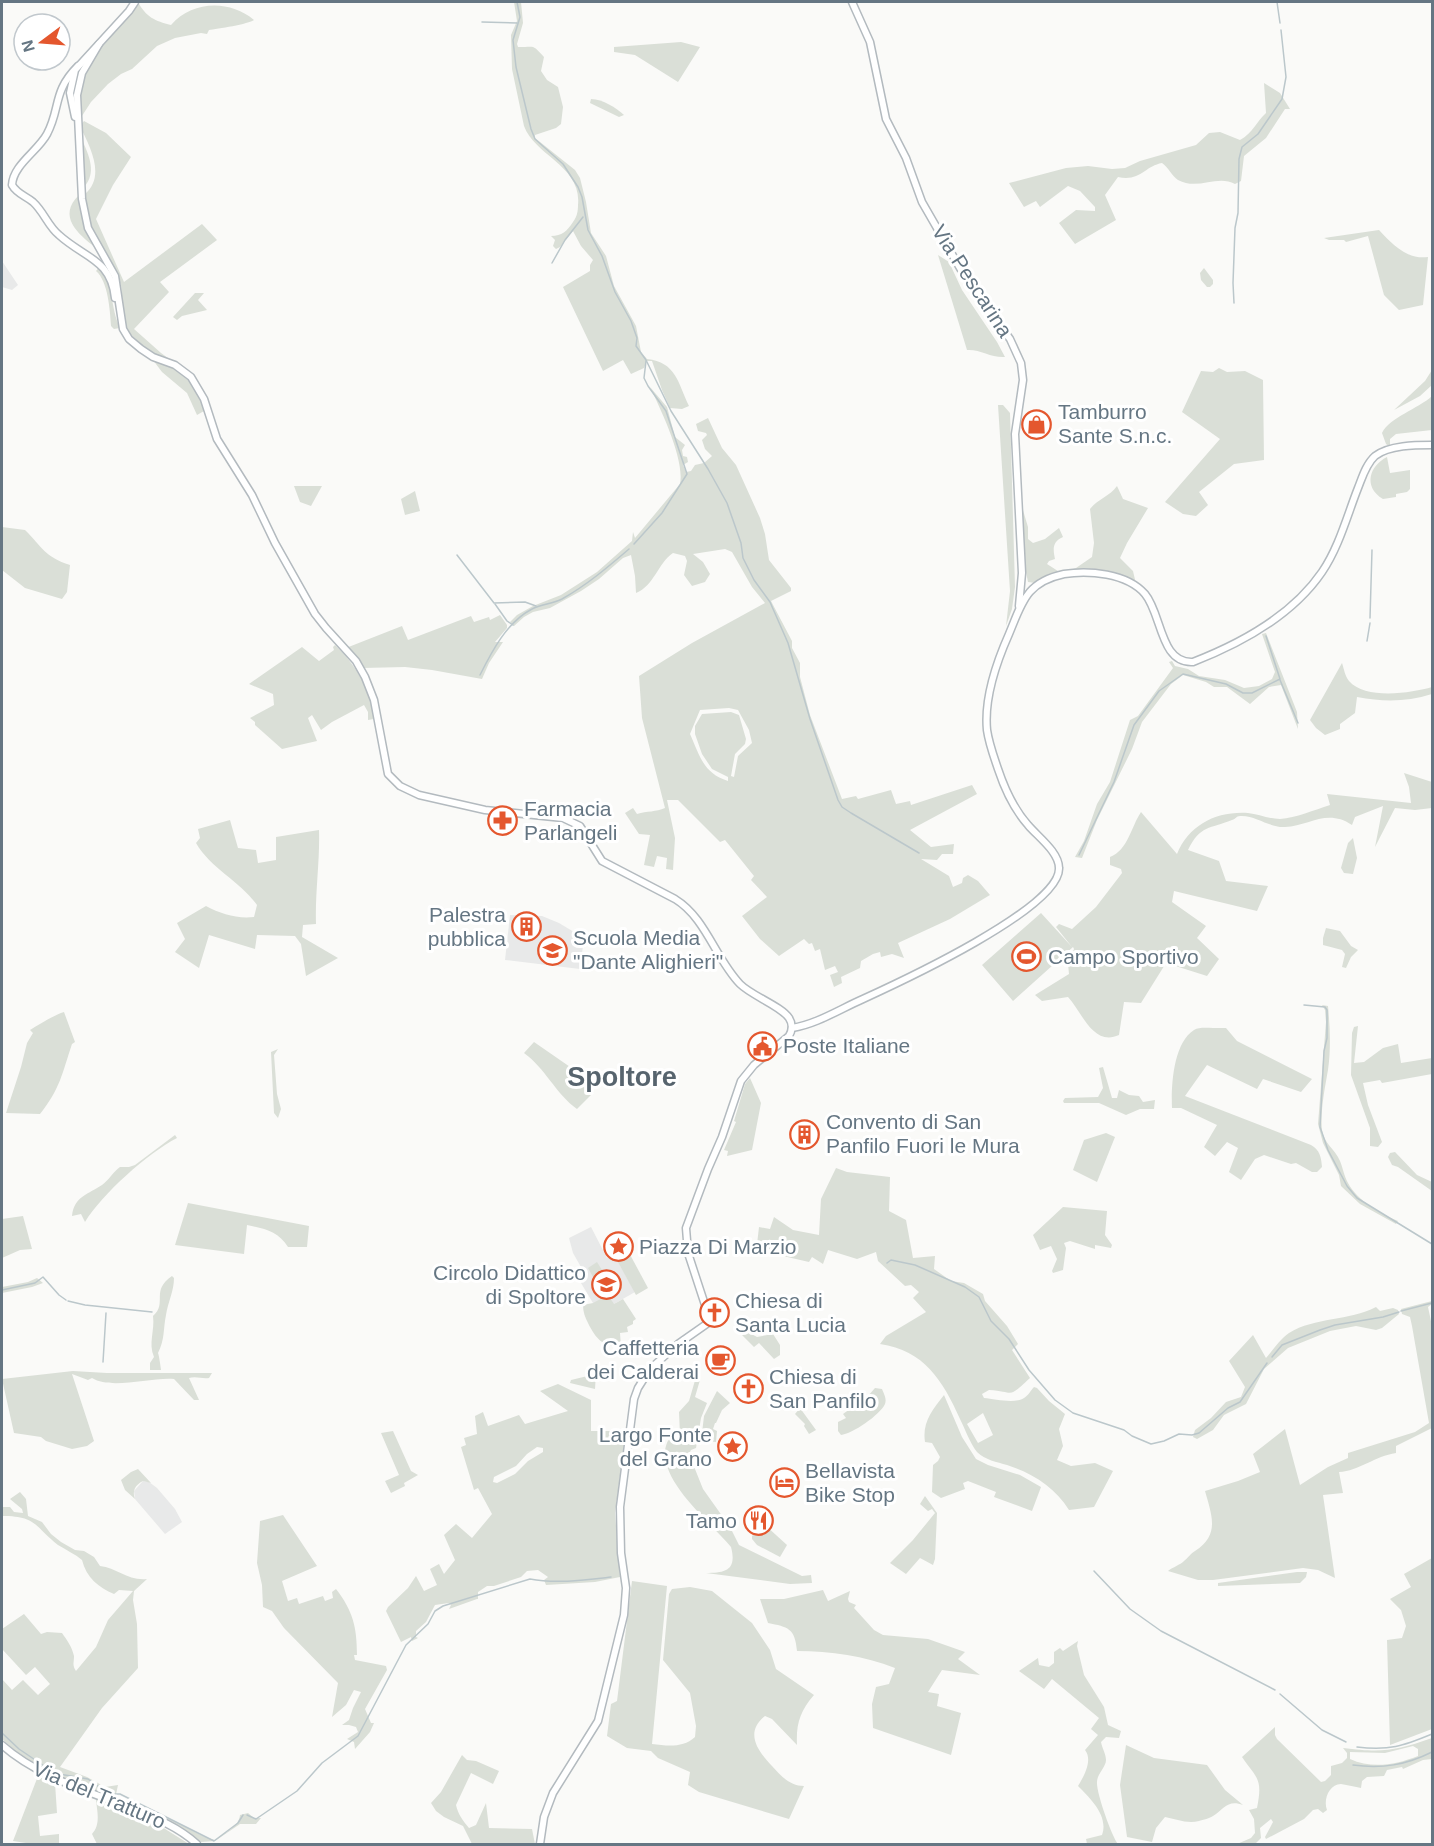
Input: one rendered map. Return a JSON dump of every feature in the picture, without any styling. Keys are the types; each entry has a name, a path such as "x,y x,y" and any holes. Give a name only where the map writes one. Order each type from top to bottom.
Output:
{"street":[{"path":"135,2 62,85 46,136 16,172 12,185 15,190 38,207 60,237 104,266 112,279 117,315 127,335 153,357 175,365 191,376 204,399 217,439 252,495 315,614 356,661 365,677 374,700 388,774 398,784 418,795 485,810 563,818 580,826 602,861 685,906 710,938 727,968 739,983 791,1020 791,1034 754,1065 741,1081 722,1137 686,1228 688,1253 708,1323 678,1344 646,1374 634,1399 620,1507 621,1554 626,1588 624,1616 598,1721 553,1793 544,1818 540,1845"},
{"name":"Via Pescarina","path":"852,2 866,29 871,46 886,119 906,158 920,196 968,282 1010,339 1021,363 1023,380 1016,421 1015,445 1022,573 1019,610"},
{"path":"59,96 82,74 99,44"},
{"path":"78,66 71,84 70,98 78,126"},
{"path":"77,99 82,74"},
{"path":"62,85 71,84"},
{"path":"71,84 74,86 77,99 82,208 88,228 115,276 121,322"},
{"path":"59,96 64,94 72,108"},
{"path":"792,1028 816,1021 908,978 1000,928 1041,897 1058,875 1059,868 1055,856 1022,818 1008,796 992,751 987,729 996,665 1027,594 1047,579 1071,573 1100,574 1128,582 1140,590 1149,601 1168,646 1178,660 1185,663 1193,662 1245,638 1269,623 1285,612 1312,584 1332,554 1361,480 1373,458 1394,448 1432,445"},
{"path":"1027,594 1022,592 1022,581 1038,585"},
{"name":"Via del Tratturo","path":"2,1745 15,1757 39,1771 159,1820 178,1830 197,1845"}],"shaded area":[{"path":"138,2 152,18 171,25 190,11 212,6 234,9 254,20 240,25 209,30 207,34 175,38 157,46 132,69 108,84 91,102 80,119 81,90 91,62 105,41"},
{"path":"514,2 521,2 523,23 518,47 533,47 544,57 541,71 547,80 558,87 563,107 561,124 535,135 535,138 575,170 580,178 591,233 606,256 614,286 636,326 641,352 647,359 664,364 675,375 689,406 682,409 670,408 652,361 647,361 644,368 631,374 623,360 603,371 563,287 590,271 593,260 581,246 573,231 560,247 556,249 553,246 555,240 551,236 558,235 569,228 577,214 577,192 573,180 566,171 538,146 524,126 512,69 511,35 517,21"},
{"path":"681,42 700,47 678,82 635,55 614,52 614,47"},
{"path":"1264,83 1280,93 1290,109 1285,109 1266,138 1244,156 1241,181 1235,184 1228,181 1185,183 1178,180 1162,163 1137,176 1118,177 1105,195 1116,220 1075,244 1059,223 1076,210 1095,211 1095,207 1080,191 1068,186 1040,207 1036,201 1024,207 1009,183 1066,168 1088,166 1125,168 1140,161 1196,145 1209,133 1220,132 1240,140 1266,113"},
{"path":"591,99 605,102 624,115 619,117 590,103"},
{"path":"84,121 106,133 131,157 113,185 96,219 124,282 202,224 217,240 160,282 169,292 134,329 161,353 194,377 208,400 204,411 197,415 187,393 162,372 151,353 128,332 124,319 121,285 92,228 86,209 85,194 91,187 95,170 92,152 80,126"},
{"path":"82,140 91,170 84,187"},
{"path":"79,195 82,217 95,247 72,224 70,210"},
{"path":"1379,230 1407,253 1413,256 1428,257 1423,305 1399,310 1384,295 1368,236 1346,242 1324,238"},
{"path":"938,255 949,262 962,290 1005,357 967,350"},
{"path":"2,261 18,285 12,290 2,287"},
{"path":"100,266 108,281 120,328 114,329 111,326 106,289 96,271"},
{"path":"1204,268 1213,280 1210,287 1207,287 1201,280 1200,273"},
{"path":"195,293 204,293 198,300 207,310 182,316 177,320 173,317"},
{"path":"1219,368 1227,372 1245,371 1263,380 1264,460 1234,464 1199,492 1208,505 1196,516 1183,514 1165,502 1220,439 1182,412 1201,371 1213,372"},
{"path":"1432,370 1432,385 1420,396 1394,410 1425,381"},
{"path":"650,387 667,407 675,437 685,445 682,450 688,462 683,465 686,472 712,456 705,449 702,440 707,435 706,433 698,431 696,424 708,418 722,448 736,465 760,518 769,560 791,588 791,591 771,601 792,641 792,648 800,663 800,677 810,715 842,799 856,796 858,799 891,790 896,804 910,801 911,805 972,785 977,794 910,830 931,847 954,844 953,854 942,854 937,860 921,859 949,876 953,887 962,883 963,878 968,875 978,881 990,895 950,919 898,943 904,958 892,954 881,957 880,952 873,954 861,961 860,968 841,977 842,983 834,987 830,975 838,972 835,966 825,970 820,949 815,951 812,943 809,944 804,939 779,956 760,939 742,916 767,897 751,880 754,876 725,840 720,842 678,800 667,800 675,838 673,870 666,869 667,858 657,856 654,867 644,865 650,835 639,834 625,813 633,808 637,814 665,808 642,718 639,676 692,643 765,603 752,587 732,552 725,549 693,554 703,562 710,574 705,582 692,586 684,575 687,561 685,556 673,553 663,562 652,580 636,593 631,555 623,558 581,591 550,608 533,612 514,626 510,622 517,615 561,595 597,572 632,541 633,532 635,538 680,484 681,474 676,449","holes":["729,708 738,710 749,730 752,743 738,756 734,777 731,776 735,754 745,744 746,739 739,715 731,712 702,714 695,726 695,734 702,754 712,769 728,777 728,781 713,773 703,763 690,734 700,710"]},
{"path":"1432,396 1432,430 1396,434 1390,439 1390,447 1386,444 1382,433 1386,427"},
{"path":"998,405 1003,405 1010,413 1015,587 1012,609 1006,626 1010,591"},
{"path":"1387,457 1390,473 1410,470 1410,489 1407,492 1396,494 1396,497 1383,499 1373,489 1371,477 1376,466"},
{"path":"294,486 322,486 311,506 300,502"},
{"path":"1117,486 1123,499 1148,508 1120,558 1133,571 1136,584 1110,574 1050,576 1035,583 1028,582 1024,562 1022,507 1028,527 1028,539 1033,543 1045,539 1059,528 1063,537 1054,546 1055,559 1047,564 1061,573 1076,568 1092,557 1094,543 1090,509"},
{"path":"415,491 420,511 405,515 401,499"},
{"path":"2,527 25,530 49,555 70,565 67,592 62,599 25,588 2,570"},
{"path":"500,615 507,628 495,642 503,642 489,663 482,679 405,667 363,668 346,648 402,626 408,640 471,616 474,622 489,617 490,620"},
{"path":"1266,633 1297,712 1298,729 1281,685 1269,687 1250,704 1227,687 1214,687 1183,675 1171,684 1142,722 1082,858 1075,857 1084,841 1097,804 1110,782 1130,720 1138,716 1173,668 1169,662 1172,661 1175,666 1188,669 1199,676 1225,680 1244,688 1259,686 1272,679 1275,672 1262,634"},
{"path":"335,645 350,661 366,688 374,719 368,720 368,712 364,705 321,730 312,715 308,718 317,741 282,749 250,718 274,705 273,694 249,684 302,647 319,661 334,650"},
{"path":"1342,663 1349,681 1366,691 1401,693 1432,687 1432,694 1413,699 1395,700 1357,697 1355,713 1340,724 1340,729 1325,735 1310,720"},
{"path":"1404,773 1432,782 1432,808 1415,810 1395,808 1375,847 1383,806 1355,817 1352,825 1343,820 1326,818 1294,826 1279,827 1252,817 1238,816 1201,832 1188,850 1219,861 1226,881 1268,886 1257,911 1174,891 1172,902 1206,926 1197,938 1219,959 1207,976 1166,963 1141,1003 1124,1002 1119,1035 1102,1036 1095,1032 1068,997 1042,1001 1035,995 1069,974 1068,964 1073,947 1013,1001 982,965 1041,913 1072,947 1056,927 1059,924 1072,929 1096,907 1122,873 1121,869 1110,865 1110,857 1125,844 1141,812 1177,854 1182,844 1196,828 1225,814 1248,813 1280,819 1292,817 1330,805 1327,794 1411,803"},
{"path":"230,820 238,848 256,850 258,863 276,860 276,837 319,830 316,924 303,925 302,937 338,958 306,976 301,944 295,936 257,935 255,949 209,935 199,968 175,952 185,939 177,923 206,906 229,915 254,917 257,905 209,860 196,843 200,838 198,829"},
{"path":"1353,838 1357,858 1353,874 1344,873 1341,868 1348,843"},
{"path":"510,915 542,916 584,938 580,969 505,960"},
{"path":"1326,928 1340,931 1351,946 1358,950 1351,957 1346,968 1342,967 1345,954 1342,950 1323,945"},
{"path":"1322,1005 1328,1006 1330,1038 1323,1100 1323,1135 1338,1157 1352,1189 1370,1206 1398,1221 1396,1224 1360,1204 1341,1186 1339,1175 1323,1143 1318,1124 1326,1022"},
{"path":"64,1012 75,1042 72,1044 60,1081 52,1097 40,1114 6,1113 27,1043 33,1033 30,1030"},
{"path":"1358,1026 1354,1063 1364,1062 1383,1048 1398,1044 1401,1063 1432,1058 1432,1074 1382,1083 1380,1080 1363,1083 1368,1105 1382,1142 1378,1147 1370,1146 1370,1128 1351,1075 1352,1033 1354,1027"},
{"path":"1201,1028 1226,1028 1237,1041 1312,1079 1301,1092 1263,1079 1257,1089 1207,1065 1185,1096 1311,1145 1320,1157 1322,1167 1317,1172 1312,1172 1296,1163 1291,1164 1264,1155 1255,1159 1241,1180 1229,1172 1238,1148 1227,1142 1215,1156 1204,1147 1217,1125 1181,1108 1172,1108 1175,1066 1187,1036"},
{"path":"534,1042 573,1069 570,1075 594,1092 577,1109 524,1053"},
{"path":"278,1049 274,1055 277,1094 281,1109 278,1118 274,1113 271,1052"},
{"path":"1103,1067 1112,1098 1117,1098 1119,1090 1129,1095 1139,1096 1143,1102 1155,1100 1154,1109 1140,1109 1126,1115 1099,1103 1064,1103 1065,1098 1098,1097 1103,1088 1099,1068"},
{"path":"750,1078 761,1103 752,1150 727,1156 728,1151 724,1150 736,1122 734,1121 745,1084"},
{"path":"1106,1133 1115,1137 1097,1182 1073,1170 1084,1140"},
{"path":"175,1135 177,1138 126,1175 102,1199 85,1222 81,1214 72,1216 73,1209 79,1200 102,1185 120,1167 135,1165"},
{"path":"1395,1152 1417,1175 1432,1182 1432,1191 1392,1165 1388,1157 1390,1153"},
{"path":"836,1168 847,1172 890,1177 889,1211 906,1220 913,1258 935,1256 934,1269 951,1281 964,1283 983,1294 985,1301 1007,1326 1018,1344 1012,1350 1030,1378 1014,1392 989,1390 982,1394 984,1398 1020,1400 1027,1396 1034,1387 1065,1414 1059,1429 1063,1446 1057,1460 1071,1466 1095,1463 1113,1471 1094,1507 1069,1510 1057,1494 1034,1477 980,1455 972,1444 947,1392 930,1370 909,1353 880,1344 886,1336 926,1312 913,1298 919,1292 911,1285 905,1286 878,1261 876,1252 857,1259 828,1250 823,1264 812,1257 809,1262 770,1253 767,1256 756,1253 759,1227 770,1229 774,1217 793,1230 819,1235 821,1199","holes":["983,1413 993,1435 978,1443 967,1424"]},
{"path":"188,1203 309,1226 307,1247 288,1247 275,1234 247,1225 244,1254 175,1245"},
{"path":"1063,1207 1107,1211 1105,1235 1112,1245 1111,1248 1095,1245 1095,1249 1070,1241 1064,1243 1066,1248 1063,1270 1053,1273 1057,1259 1051,1246 1040,1250 1033,1235"},
{"path":"23,1216 32,1249 20,1250 2,1258 2,1219"},
{"name":"Circolo Didattico di Spoltore","path":"591,1227 607,1258 614,1255 635,1292 614,1304 593,1303 578,1278 585,1274 573,1253 569,1238"},
{"path":"627,1249 648,1288 636,1295 614,1255"},
{"path":"597,1262 607,1278 597,1284 588,1268"},
{"path":"172,1276 174,1278 173,1287 158,1353 161,1370 150,1370 150,1363 154,1357 152,1352 153,1316 159,1306 162,1287 165,1281"},
{"path":"37,1278 43,1283 2,1293 2,1287"},
{"path":"608,1295 614,1304 623,1299 636,1319 627,1327 628,1332 620,1333 621,1347 600,1341 591,1329 584,1312 583,1305 593,1303"},
{"path":"1432,1301 1428,1307 1432,1326 1432,1428 1396,1446 1396,1453 1339,1472 1343,1493 1323,1495 1335,1578 1318,1570 1303,1568 1213,1580 1198,1580 1168,1571 1203,1545 1211,1532 1212,1517 1205,1491 1260,1472 1253,1454 1285,1429 1300,1485 1328,1467 1348,1458 1348,1453 1415,1432 1429,1423 1410,1317 1402,1314 1401,1309"},
{"path":"1376,1307 1380,1311 1393,1308 1398,1310 1399,1314 1376,1330 1356,1326 1330,1331 1288,1348 1264,1369 1246,1404 1224,1415 1213,1430 1197,1439 1193,1437 1195,1430 1211,1418 1226,1402 1241,1397 1245,1387 1229,1361 1253,1335 1266,1358 1286,1335 1299,1328 1321,1321 1355,1315"},
{"path":"746,1331 757,1337 773,1334 780,1345 780,1355 774,1359 759,1343 754,1347 742,1335"},
{"path":"73,1371 212,1373 209,1378 189,1378 199,1400 194,1400 174,1379 110,1383 92,1378 88,1380 72,1374 94,1441 87,1446 72,1449 46,1441 41,1437 14,1433 2,1379"},
{"path":"596,1374 595,1389 570,1383 571,1380"},
{"path":"696,1377 700,1380 695,1397 707,1403 701,1418 696,1448 689,1454 703,1489 730,1527 739,1545 802,1576 811,1575 812,1583 790,1584 706,1573 728,1569 732,1561 731,1547 679,1489 666,1463 665,1450 670,1439 680,1435 679,1412 689,1401"},
{"path":"558,1384 591,1400 591,1431 626,1431 615,1513 620,1577 595,1582 546,1585 544,1580 548,1577 538,1570 527,1571 521,1577 487,1586 478,1592 478,1599 449,1609 451,1605 449,1603 435,1605 426,1622 416,1631 418,1638 412,1641 411,1637 401,1642 386,1611 388,1607 408,1588 416,1576 424,1591 437,1585 430,1569 439,1564 444,1574 455,1560 444,1535 456,1524 472,1538 492,1514 478,1488 474,1490 461,1447 466,1445 464,1438 477,1434 475,1416 483,1412 488,1426 519,1415 525,1424 568,1411 540,1391","holes":["537,1447 543,1448 543,1452 528,1461 515,1474 497,1483 493,1482 494,1477 516,1466"]},
{"path":"875,1388 882,1389 886,1402 882,1408 858,1428 841,1435 838,1431 838,1422 846,1418 843,1414"},
{"path":"717,1391 730,1403 722,1410 715,1423 713,1429 717,1431 716,1442 707,1441 707,1434 702,1433 704,1416"},
{"path":"944,1395 962,1437 976,1459 1020,1475 1041,1487 1032,1511 994,1497 996,1492 968,1481 963,1483 965,1489 941,1498 932,1492 933,1465 940,1457 932,1443 925,1442 924,1435 932,1411"},
{"path":"800,1408 816,1430 809,1434 805,1424 795,1414"},
{"path":"393,1431 411,1471 418,1475 404,1483 405,1486 391,1493 385,1481 399,1475 381,1433"},
{"path":"138,1469 151,1483 143,1481 138,1484 134,1491 135,1499 125,1490 121,1480"},
{"path":"143,1481 157,1488 175,1509 182,1522 165,1534 135,1499 134,1491"},
{"path":"20,1492 26,1499 28,1516 42,1522 61,1542 94,1557 100,1566 134,1578 147,1579 134,1591 133,1600 137,1624 138,1668 102,1708 60,1767 87,1777 105,1787 118,1785 115,1799 51,1774 28,1762 2,1739 2,1679 12,1690 23,1680 38,1695 50,1684 35,1667 26,1675 2,1649 2,1629 24,1614 41,1634 62,1633 72,1650 76,1671 96,1647 108,1620 133,1591 119,1590 114,1594 103,1589 90,1577 82,1560 58,1545 34,1523 13,1516 2,1516 2,1507 10,1507 14,1512 23,1513 22,1509 10,1499"},
{"path":"925,1496 937,1513 935,1559 933,1565 920,1558 906,1574 890,1563 935,1513 932,1509 928,1511 920,1504"},
{"path":"283,1515 317,1566 282,1581 288,1601 297,1598 299,1604 323,1596 325,1601 333,1598 332,1592 336,1589 353,1620 357,1645 355,1660 386,1666 387,1670 365,1709 371,1723 374,1723 370,1732 355,1749 354,1742 347,1739 358,1732 356,1727 342,1725 349,1720 361,1692 354,1690 346,1705 332,1717 338,1683 284,1628 272,1611 263,1607 262,1585 257,1563 260,1521"},
{"path":"765,1525 787,1545 780,1557 757,1545 752,1539 752,1536"},
{"path":"1432,1558 1432,1729 1390,1745 1387,1640 1402,1638 1406,1626 1401,1610 1390,1599 1411,1587 1404,1574"},
{"path":"1307,1572 1306,1577 1300,1583 1218,1586 1218,1583"},
{"path":"632,1581 667,1586 652,1744 680,1745 695,1737 696,1726 690,1693 663,1660 669,1594 672,1589 690,1587 712,1591 752,1623 770,1650 776,1669 814,1695 800,1718 797,1745 772,1719 765,1716 755,1729 755,1742 767,1760 786,1780 804,1786 789,1819 699,1792 688,1785 690,1772 658,1758 651,1751 627,1748 607,1736 611,1704 617,1701"},
{"path":"823,1590 828,1601 850,1591 849,1602 856,1605 854,1608 874,1630 883,1635 928,1639 965,1652 958,1659 980,1675 942,1670 928,1692 939,1694 937,1706 961,1713 951,1755 873,1728 872,1704 876,1687 889,1684 895,1668 847,1655 797,1651 794,1637 789,1630 768,1623 760,1599 784,1599"},
{"path":"1078,1641 1077,1646 1084,1675 1104,1707 1108,1725 1121,1731 1119,1738 1106,1737 1101,1742 1106,1760 1097,1782 1105,1814 1118,1844 1087,1844 1086,1839 1102,1835 1103,1821 1097,1808 1078,1786 1088,1763 1085,1750 1098,1735 1091,1729 1099,1718 1052,1679 1044,1689 1019,1671 1038,1658 1039,1665 1049,1667 1054,1663 1054,1652 1060,1648 1063,1651"},
{"path":"1275,1727 1277,1739 1321,1782 1331,1775 1331,1766 1342,1763 1347,1758 1347,1753 1343,1748 1388,1750 1432,1738 1432,1759 1423,1760 1403,1769 1402,1767 1387,1770 1384,1776 1367,1777 1362,1781 1361,1788 1337,1785 1328,1793 1327,1810 1323,1813 1318,1809 1313,1810 1304,1819 1266,1839 1273,1822 1271,1819 1260,1828 1261,1838 1255,1844 1237,1844 1251,1838 1255,1833 1254,1819 1249,1810 1257,1808 1259,1790 1255,1775 1242,1757","holes":["1413,1746 1418,1749 1418,1756 1392,1764 1375,1765 1350,1759 1350,1752 1385,1753"]},
{"path":"1126,1745 1154,1758 1207,1765 1225,1790 1243,1805 1230,1804 1212,1817 1195,1822 1165,1817 1156,1828 1152,1842 1127,1837 1120,1785"},
{"path":"462,1755 467,1760 476,1761 499,1771 493,1784 471,1773 456,1805 459,1814 469,1828 476,1825 486,1803 489,1828 532,1829 535,1844 472,1844 463,1826 436,1811 431,1803 441,1792"},
{"path":"38,1776 55,1783 57,1813 38,1816 40,1836 59,1834 59,1844 26,1844 13,1841"},
{"path":"96,1799 162,1827 189,1844 97,1844 92,1834 97,1822"},
{"path":"248,1813 254,1818 261,1818 256,1824 240,1824 215,1841 201,1842 164,1817 215,1840 237,1823 240,1815"}],"waterway":[{"path":"517,2 520,17 513,40 516,67 535,139 563,164 578,187 588,230 602,256 615,292 631,321 637,338 636,346 646,360 671,411 727,503 741,543 743,558 754,580 770,602 788,643 810,719 838,800 842,807 851,813 919,853"},
{"path":"1277,2 1280,23"},
{"path":"482,22 517,23"},
{"path":"1234,303 1239,159 1242,147 1258,134 1282,99 1286,77 1281,30"},
{"path":"552,263 565,240 583,217"},
{"path":"634,544 662,513 687,474 666,411 644,378 646,361"},
{"path":"480,675 501,638 515,621 535,607 558,601 571,594 629,549"},
{"path":"1370,618 1372,550"},
{"path":"457,555 494,603 525,602 536,606"},
{"path":"495,604 507,621 513,625"},
{"path":"1367,641 1370,623"},
{"path":"1079,855 1114,782 1134,725 1159,691 1183,674 1226,684 1243,693 1252,693 1280,679 1266,636"},
{"path":"1280,680 1298,723"},
{"path":"1304,1005 1325,1007 1327,1010 1320,1127 1328,1150 1347,1186 1357,1198 1432,1244"},
{"path":"887,1263 891,1260 915,1265 965,1287 979,1297 991,1321 1009,1339 1029,1370 1055,1400 1073,1413 1124,1430 1151,1444 1179,1434 1199,1433 1228,1408 1240,1402 1267,1363"},
{"path":"2,1290 35,1283 43,1277 66,1300"},
{"path":"68,1301 152,1312"},
{"path":"1401,1311 1432,1303"},
{"path":"1272,1357 1282,1345 1320,1330 1399,1312"},
{"path":"103,1362 106,1313"},
{"path":"1094,1571 1130,1609 1161,1631 1275,1690"},
{"path":"247,1815 256,1819 297,1791 322,1763 358,1736 406,1645 428,1624 435,1611 443,1606 530,1579 560,1581 611,1577"},
{"path":"1280,1694 1322,1730 1346,1742"},
{"path":"2,1733 19,1749 53,1772"},
{"path":"1357,1747 1396,1747 1432,1734"},
{"path":"1353,1765 1394,1765 1432,1752"},
{"path":"59,1774 88,1779 109,1794 120,1794 214,1841 238,1823 243,1815"}],"place":[{"name":"Tamburro Sante S.n.c.","path":"1037,424"},
{"name":"Farmacia Parlangeli","path":"503,821"},
{"name":"Palestra pubblica","path":"527,927"},
{"name":"Scuola Media \"Dante Alighieri\"","path":"552,950"},
{"name":"Campo Sportivo","path":"1027,957"},
{"name":"Poste Italiane","path":"762,1046"},
{"name":"Convento di San Panfilo Fuori le Mura","path":"805,1134"},
{"name":"Piazza Di Marzio","path":"618,1247"},
{"name":"Circolo Didattico di Spoltore","path":"607,1285"},
{"name":"Chiesa di Santa Lucia","path":"714,1313"},
{"name":"Caffetteria dei Calderai","path":"720,1360"},
{"name":"Chiesa di San Panfilo","path":"748,1389"},
{"name":"Largo Fonte del Grano","path":"733,1447"},
{"name":"Bellavista Bike Stop","path":"784,1483"},
{"name":"Tamo","path":"758,1521"}],"district":[{"name":"Spoltore","path":"622,1077"}]}
